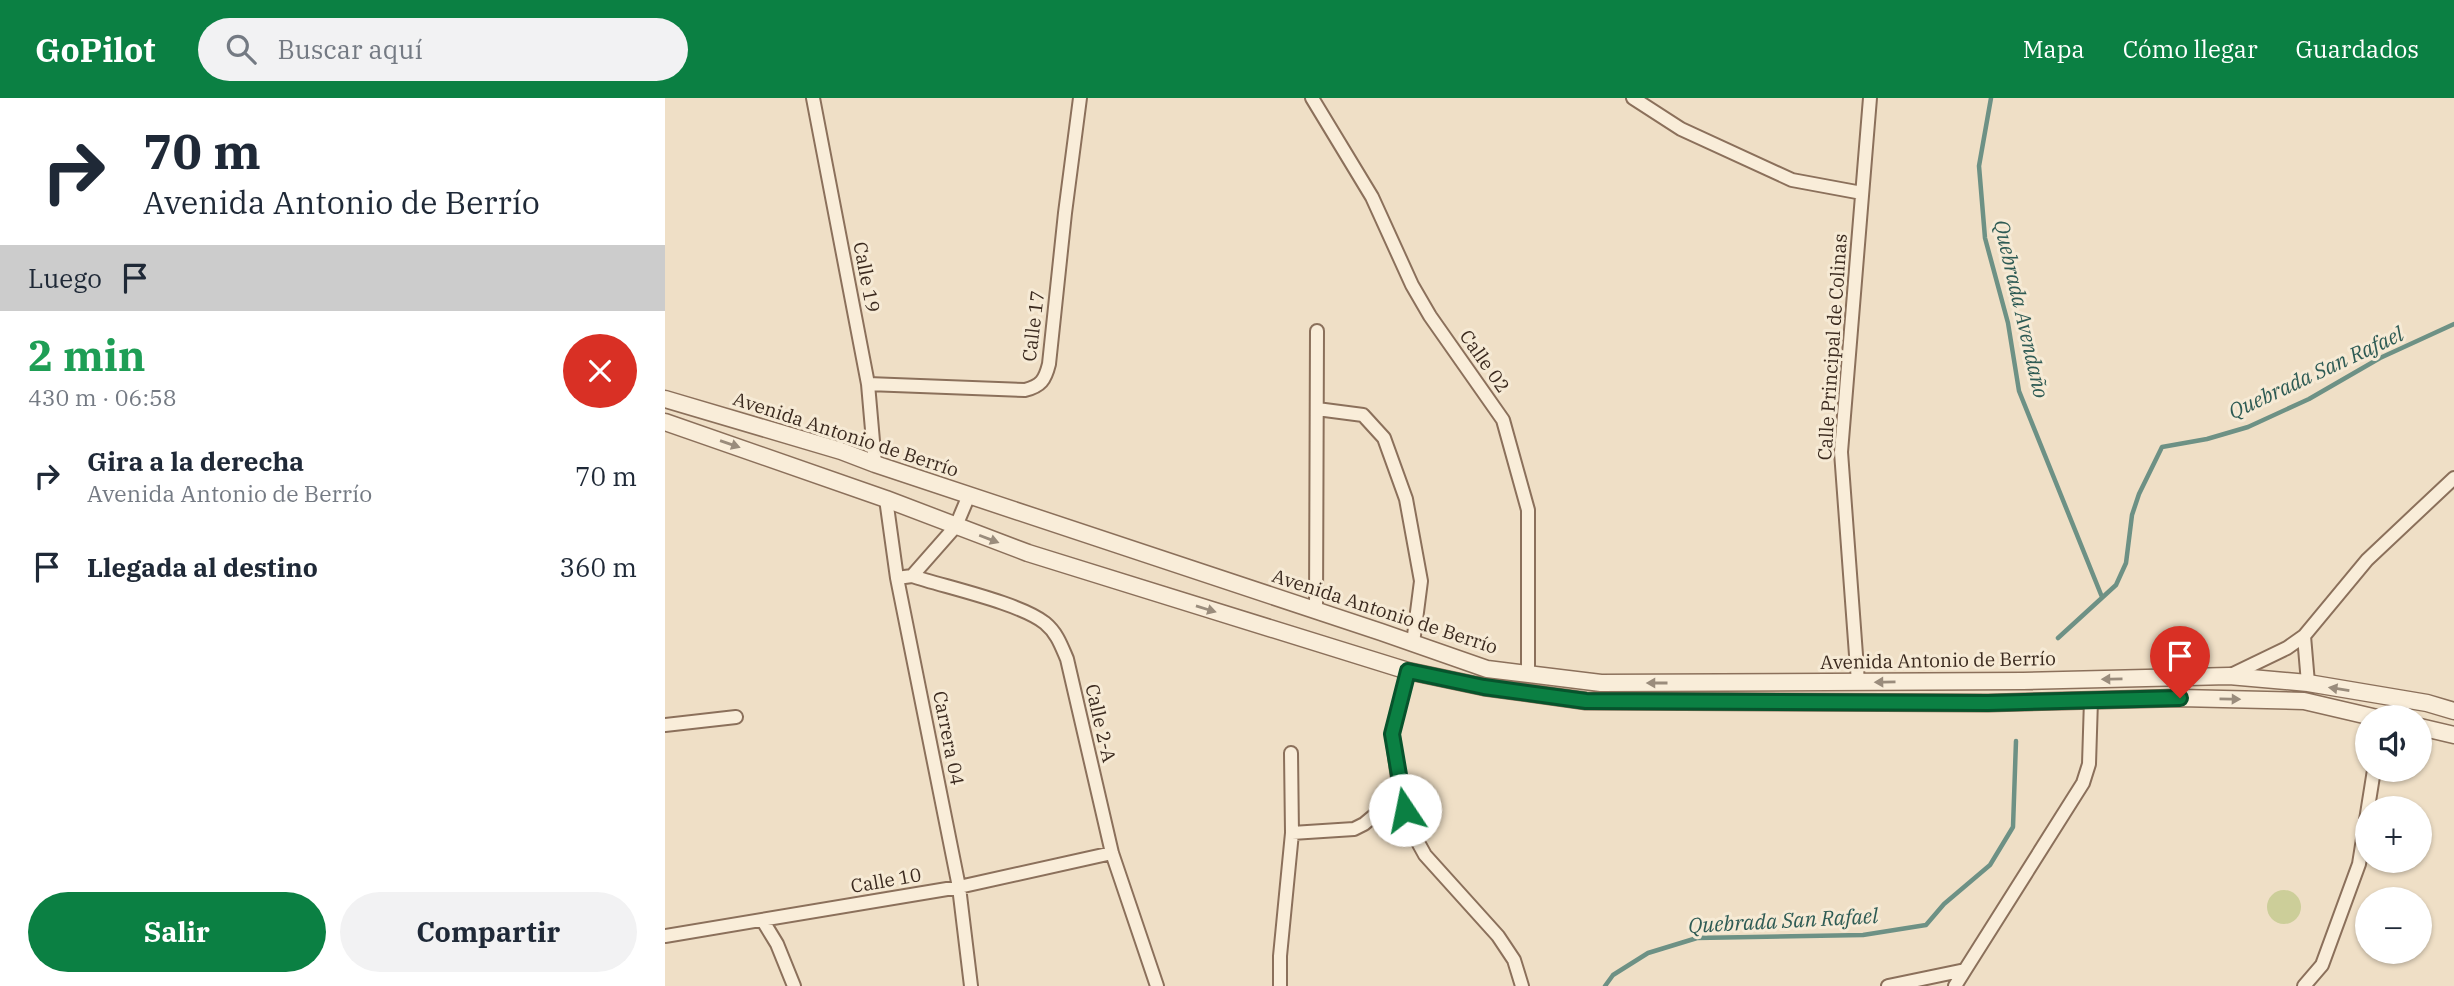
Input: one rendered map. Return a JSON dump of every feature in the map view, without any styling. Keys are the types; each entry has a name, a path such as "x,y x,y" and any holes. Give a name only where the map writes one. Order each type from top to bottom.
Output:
{"street":[{"name":"Calle 19","path":"814,98 868,384 875,464"},
{"name":"Calle 17","path":"868,384 1025,390 1038,387 1045,378 1049,364 1080,98"},
{"name":"Calle 02","path":"1312,98 1372,197 1412,285 1430,316 1503,420 1528,510 1528,674"},
{"path":"1633,98 1681,129 1791,180 1862,193"},
{"name":"Calle Principal de Colinas","path":"1858,682 1841,452 1870,98"},
{"path":"1316,610 1317,331"},
{"name":"Avenida Antonio de Berrío","path":"665,399 841,451 1487,669 1601,683 2229,676 2308,684 2427,703 2454,711"},
{"path":"1317,409 1363,415 1384,438 1406,499 1421,581 1413,643"},
{"name":"Avenida Antonio de Berrío","path":"665,422 886,499 1028,553 1408,671 1484,687 1586,701 1988,703 2180,698 2304,701 2355,713"},
{"path":"2229,676 2287,648 2304,636 2367,560 2454,478"},
{"path":"912,576 956,526 969,495"},
{"name":"Carrera 04","path":"886,499 897,578 959,887 971,986"},
{"name":"Calle 2-A","path":"897,578 912,576 1028,612 1045,623 1057,636 1066,659 1112,853 1157,986"},
{"path":"2304,636 2308,684"},
{"path":"1408,671 1392,734 1400,794 1409,826 1425,855 1498,936 1514,960 1522,986"},
{"path":"2384,705 2385,696"},
{"path":"1955,986 2083,783 2089,764 2091,700"},
{"path":"665,725 736,717"},
{"path":"2432,730 2454,735"},
{"path":"1280,986 1280,956 1292,833 1291,753"},
{"path":"2304,986 2322,965 2358,864 2372,782"},
{"path":"1292,833 1354,829 1400,794"},
{"name":"Calle 10","path":"665,936 959,887 1112,853"},
{"path":"763,921 777,944 794,986"},
{"path":"1888,986 1965,970"}],"green space":[{"path":"2284,890 2296,895 2301,907 2296,919 2284,924 2272,919 2267,907 2272,895"}],"waterway":[{"name":"Quebrada Avendaño","path":"1991,98 1979,166 1985,238 2008,323 2019,391 2102,597"},
{"name":"Quebrada San Rafael","path":"2058,638 2116,585 2126,563 2132,515 2162,447 2207,439 2248,427 2309,399 2380,358 2454,324"},
{"name":"Quebrada San Rafael","path":"1605,986 1613,975 1648,953 1697,938 1863,935 1926,925 1944,904 1990,865 2013,827 2016,741"}],"route":[{"path":"1405,810 1400,794 1392,734 1408,671 1484,687 1586,701 1988,703 2180,698"}]}
